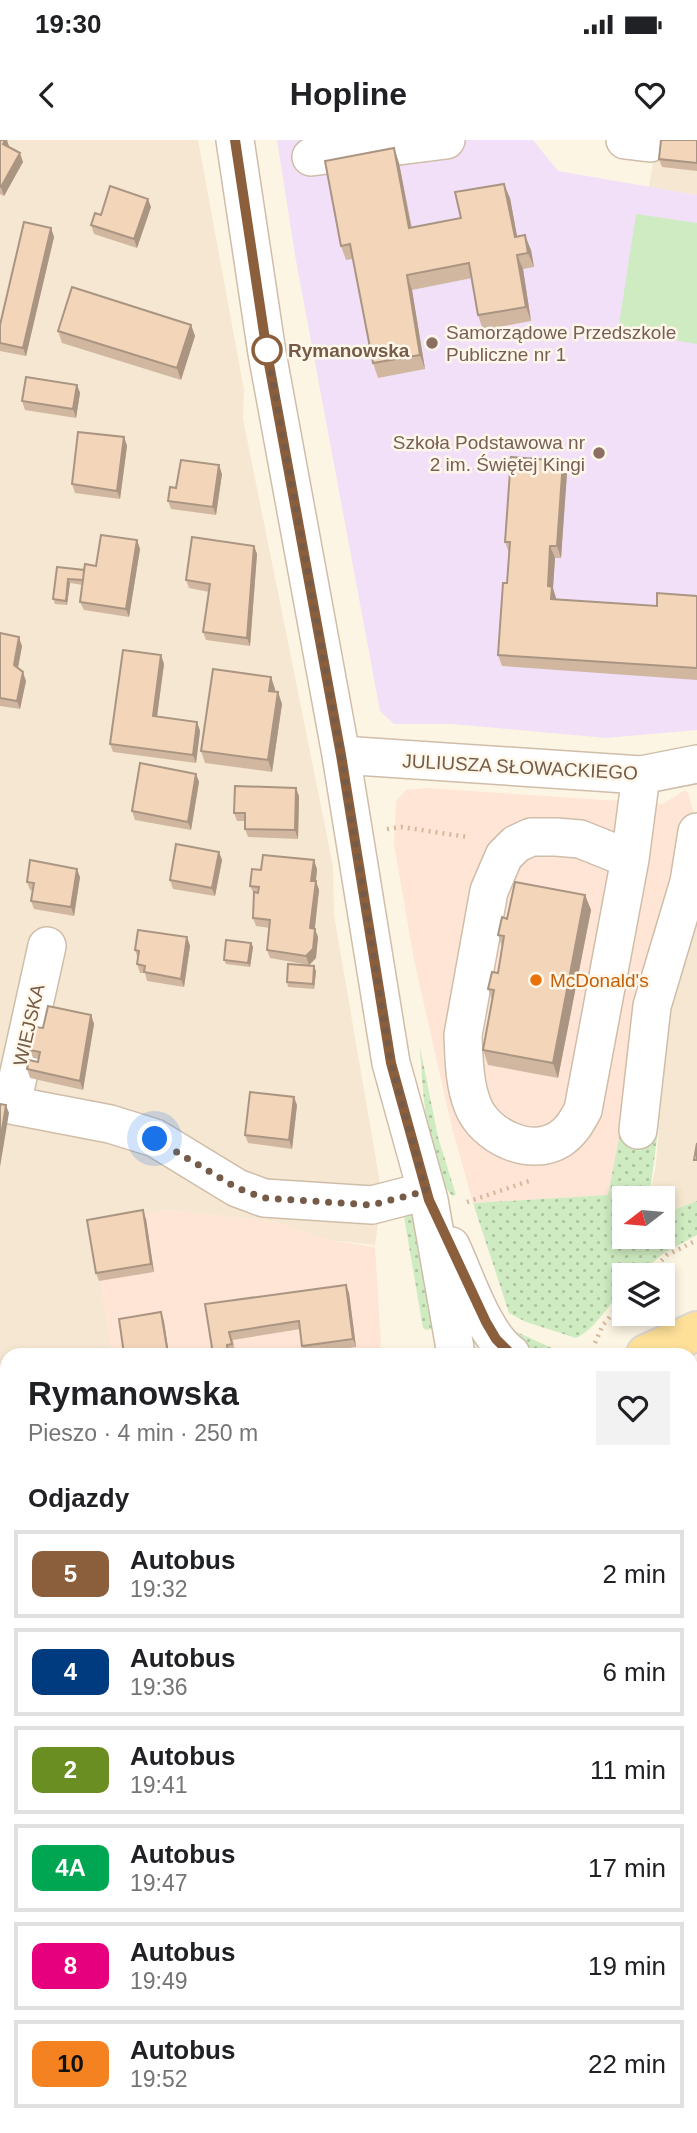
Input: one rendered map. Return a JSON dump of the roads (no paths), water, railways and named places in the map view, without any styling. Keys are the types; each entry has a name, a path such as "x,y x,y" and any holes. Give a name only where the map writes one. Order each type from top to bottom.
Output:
{"main road":[{"path":"659,1348 697,1331"},
{"path":"681,1348 697,1331"}],"street":[{"path":"235,140 267,353 341,755 391,1063 428,1196 455,1348"},
{"path":"311,158 446,140"},
{"name":"JULIUSZA SŁOWACKIEGO","path":"341,755 641,775 697,764"},
{"path":"629,859 580,839 556,837 531,837 516,844 504,856 489,891 463,1035 468,1087 473,1106 483,1123 498,1136 521,1144 541,1145 558,1140 575,1126 583,1110 629,859 641,775"},
{"path":"638,1130 652,1006 689,882 697,832"},
{"path":"468,1087 512,878 522,867 537,859 553,856 573,858 591,866 604,877 621,902"},
{"name":"WIEJSKA","path":"47,946 6,1104 110,1124 155,1139 237,1188 264,1198 372,1205 428,1196"},
{"path":"428,1196 486,1322 505,1348"}],"place":[{"name":"Samorządowe Przedszkole Publiczne nr 1","path":"432,343"},
{"name":"Rymanowska","path":"267,350"},
{"name":"Szkoła Podstawowa nr 2 im. Świętej Kingi","path":"599,453"},
{"name":"McDonald's","path":"536,980"}]}
